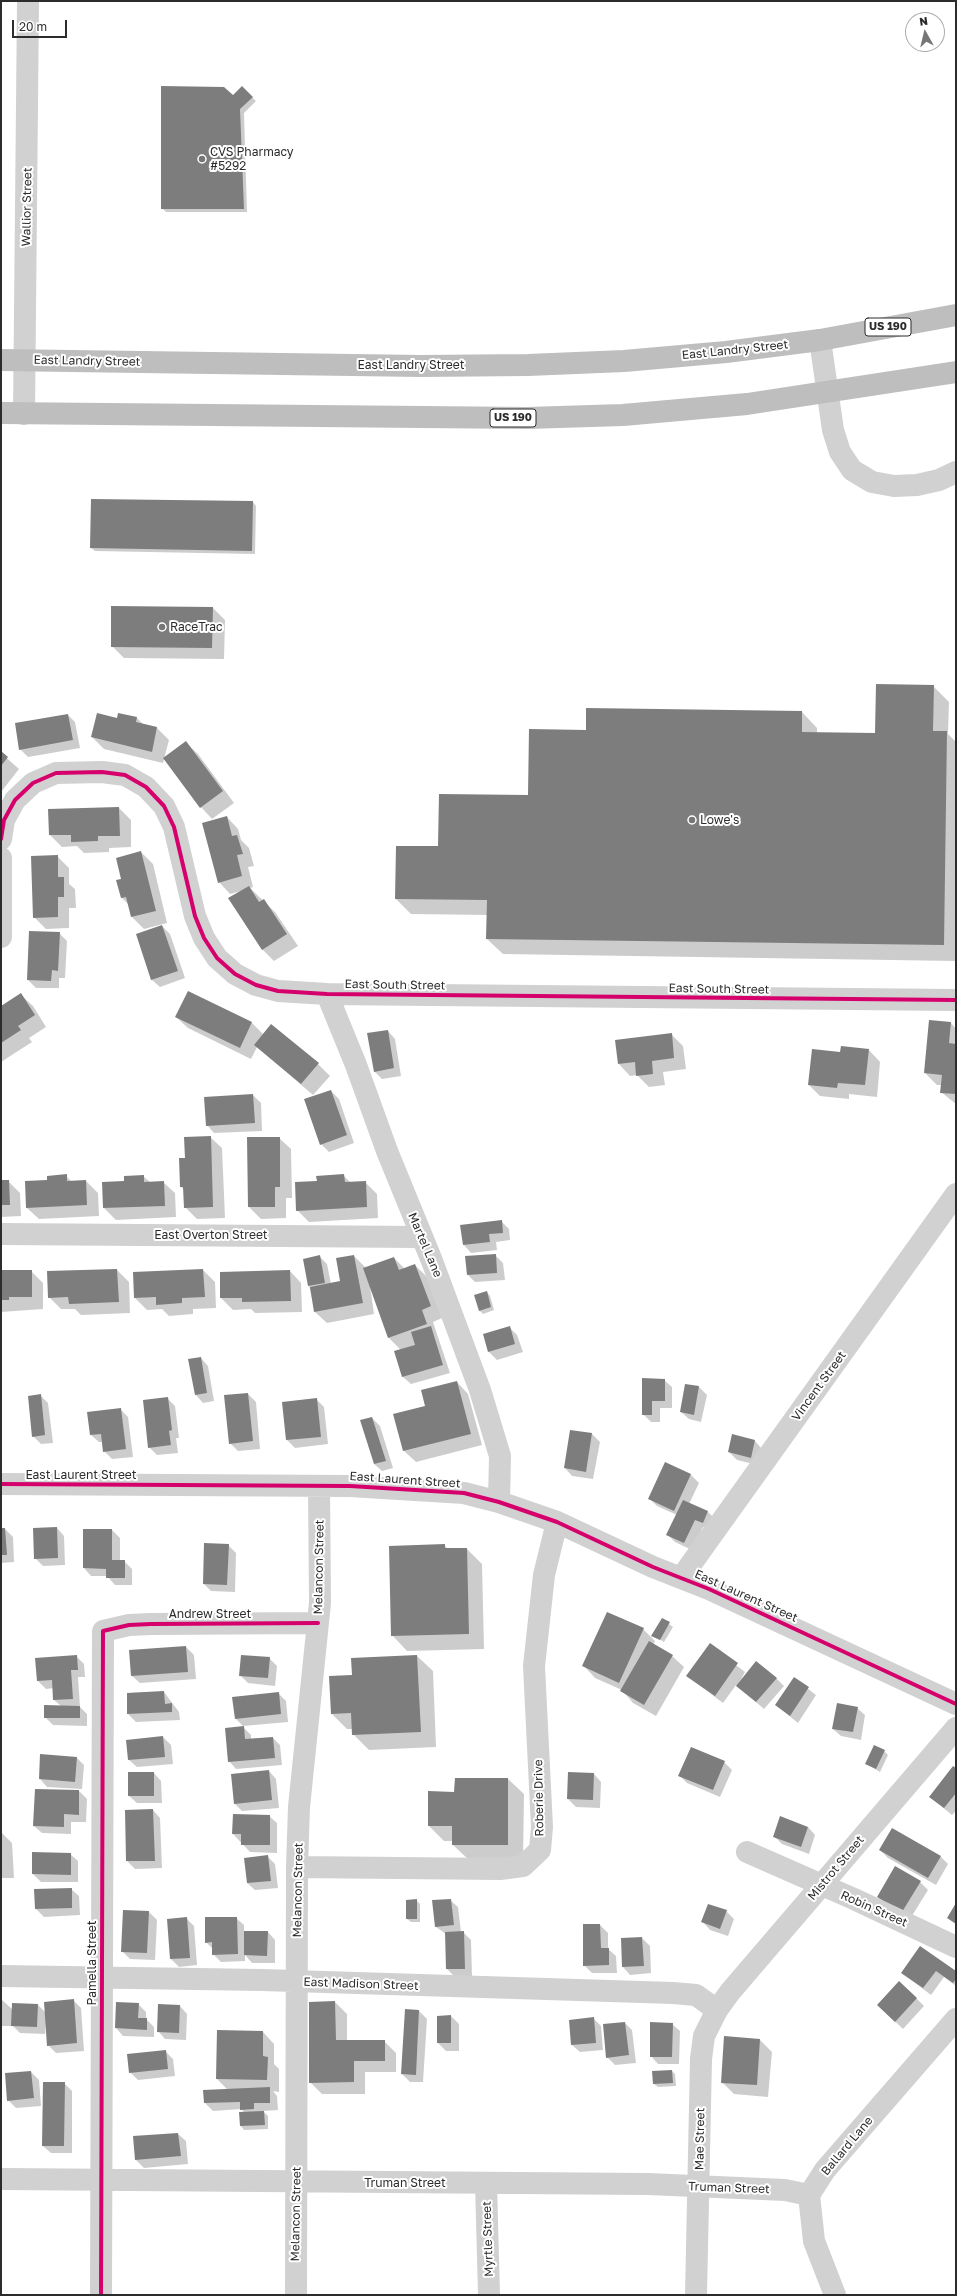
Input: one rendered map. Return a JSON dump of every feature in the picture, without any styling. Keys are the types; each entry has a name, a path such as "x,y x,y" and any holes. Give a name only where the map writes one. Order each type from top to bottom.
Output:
{"highway":[{"name":"US 190","path":"820,340 956,315"},
{"name":"East Landry Street","path":"1,360 422,366 528,365 624,361 726,352 820,340"},
{"name":"US 190","path":"1,413 534,418 623,415 747,404 827,393 956,372"}],"street":[{"name":"Wallior Street","path":"24,414 28,1"},
{"path":"820,340 833,430 840,452 852,470 872,482 894,486 917,485 939,480 956,472"},
{"name":"East South Street","path":"1,839 4,820 15,800 33,783 56,773 102,772 125,775 146,787 164,806 174,827 195,916 204,938 217,958 235,974 256,985 278,991 326,994 956,1000"},
{"path":"1,858 1,937"},
{"name":"Martel Lane","path":"326,994 465,1346 500,1456 498,1502"},
{"name":"Vincent Street","path":"682,1578 956,1194"},
{"name":"East Overton Street","path":"1,1234 421,1237"},
{"name":"East Laurent Street","path":"1,1484 319,1486 464,1493 498,1502 557,1522 716,1592 956,1704"},
{"name":"Melancon Street","path":"296,2295 297,1867 299,1807 320,1603 319,1486"},
{"name":"Roberie Drive","path":"297,1867 500,1869 523,1866 540,1850 542,1827 534,1666 544,1575 557,1522"},
{"name":"Andrew Street","path":"103,1631 129,1625 151,1624 318,1623"},
{"name":"Pamella Street","path":"101,2295 103,1631"},
{"name":"Mistrot Street","path":"717,2010 730,1992 956,1728"},
{"name":"Robin Street","path":"747,1852 956,1947"},
{"name":"East Madison Street","path":"1,1976 673,1992 696,1996 717,2010"},
{"name":"Mae Street","path":"696,2295 700,2059 704,2036 717,2010"},
{"name":"Ballard Lane","path":"809,2195 825,2170 956,2019"},
{"name":"Truman Street","path":"1,2179 648,2184 698,2188 785,2190 809,2195"},
{"name":"Myrtle Street","path":"486,2183 489,2295"},
{"path":"809,2195 814,2241 835,2295"}],"building":[{"name":"CVS Pharmacy #5292","path":"161,86 224,87 233,95 242,86 253,97 240,109 244,209 161,209"},
{"path":"91,499 253,501 252,551 90,548"},
{"name":"RaceTrac","path":"111,606 213,607 212,648 111,647"},
{"name":"Lowe's","path":"876,684 934,685 933,731 947,731 944,945 486,939 487,900 395,899 396,846 438,846 439,794 528,795 529,729 586,730 586,708 802,711 802,732 875,733"},
{"path":"97,713 117,718 118,713 137,717 136,722 157,727 152,752 91,737"},
{"path":"68,714 73,740 19,750 15,723"},
{"path":"186,741 223,791 200,808 163,758"},
{"path":"1,751 8,757 1,766"},
{"path":"119,807 120,836 98,836 98,841 71,842 71,835 49,835 48,809"},
{"path":"227,816 232,836 237,835 243,854 237,855 242,876 218,883 202,823"},
{"path":"141,851 156,911 131,917 126,897 121,898 116,880 121,879 116,858"},
{"path":"58,855 58,877 64,877 64,897 58,897 58,917 33,918 31,856"},
{"path":"249,886 259,902 264,899 287,934 262,950 228,898"},
{"path":"162,925 178,971 151,980 136,934"},
{"path":"29,931 60,932 58,971 52,970 51,981 27,980"},
{"path":"188,991 252,1022 240,1048 175,1017"},
{"path":"21,993 35,1015 18,1026 21,1030 1,1043 1,1006"},
{"path":"929,1020 951,1022 949,1043 956,1044 956,1094 940,1093 942,1075 924,1073"},
{"path":"271,1024 319,1063 301,1084 254,1045"},
{"path":"388,1030 394,1068 374,1072 367,1033"},
{"path":"672,1033 674,1058 652,1061 653,1074 636,1076 635,1062 618,1064 615,1040"},
{"path":"841,1046 869,1049 865,1085 838,1083 837,1088 808,1085 812,1049 840,1052"},
{"path":"331,1090 347,1135 320,1145 304,1099"},
{"path":"253,1094 255,1123 206,1126 204,1097"},
{"path":"211,1136 213,1207 184,1208 183,1187 180,1187 179,1158 185,1158 184,1137"},
{"path":"247,1137 280,1137 280,1187 275,1187 275,1207 248,1207"},
{"path":"67,1174 67,1181 86,1180 87,1205 26,1208 25,1181 47,1180 47,1176"},
{"path":"344,1174 345,1182 366,1181 367,1207 296,1211 295,1182 317,1181 316,1176"},
{"path":"144,1175 144,1182 164,1181 165,1206 103,1208 102,1182 124,1181 124,1176"},
{"path":"1,1180 9,1180 10,1205 1,1205"},
{"path":"502,1220 503,1233 489,1234 490,1242 463,1245 460,1225"},
{"path":"496,1254 497,1273 467,1275 465,1256"},
{"path":"320,1255 325,1283 308,1286 303,1259"},
{"path":"354,1255 363,1303 314,1312 310,1287 340,1281 336,1258"},
{"path":"394,1257 399,1270 415,1264 431,1306 422,1310 427,1324 388,1338 363,1268"},
{"path":"117,1269 119,1302 69,1304 68,1297 48,1298 47,1271"},
{"path":"203,1269 205,1297 182,1298 182,1303 156,1305 156,1297 134,1298 133,1272"},
{"path":"1,1270 32,1270 32,1297 9,1297 9,1300 1,1300"},
{"path":"290,1270 291,1301 242,1302 242,1298 220,1298 220,1272"},
{"path":"487,1291 491,1307 479,1311 474,1295"},
{"path":"431,1326 443,1365 402,1377 394,1351 415,1345 411,1332"},
{"path":"510,1326 515,1344 488,1352 483,1334"},
{"path":"201,1357 207,1393 195,1395 188,1359"},
{"path":"642,1378 665,1379 665,1401 652,1401 652,1415 642,1415"},
{"path":"457,1381 471,1434 403,1451 393,1414 425,1406 421,1390"},
{"path":"685,1384 699,1386 694,1415 680,1412"},
{"path":"248,1393 253,1441 229,1444 224,1395"},
{"path":"41,1394 45,1435 32,1437 28,1396"},
{"path":"168,1397 172,1430 169,1431 171,1445 148,1448 143,1400"},
{"path":"317,1398 321,1437 286,1440 282,1402"},
{"path":"121,1408 126,1449 103,1452 101,1434 90,1435 87,1412"},
{"path":"372,1417 386,1461 374,1464 360,1420"},
{"path":"570,1430 592,1433 586,1472 564,1468"},
{"path":"732,1434 755,1440 751,1458 728,1452"},
{"path":"665,1462 691,1474 674,1511 648,1499"},
{"path":"683,1500 708,1511 703,1523 695,1520 684,1543 666,1535"},
{"path":"57,1527 58,1558 34,1559 33,1528"},
{"path":"1,1528 5,1528 7,1555 1,1555"},
{"path":"83,1529 112,1529 112,1560 125,1560 125,1578 106,1578 106,1569 83,1568"},
{"path":"204,1543 229,1544 227,1585 203,1584"},
{"path":"445,1544 445,1548 467,1548 469,1634 391,1636 389,1546"},
{"path":"607,1612 644,1628 619,1683 582,1666"},
{"path":"662,1618 670,1622 660,1640 651,1636"},
{"path":"649,1641 673,1655 644,1705 620,1691"},
{"path":"710,1643 738,1663 715,1696 686,1676"},
{"path":"186,1646 188,1672 131,1676 129,1650"},
{"path":"77,1655 78,1670 71,1670 73,1699 53,1700 52,1680 37,1681 35,1658"},
{"path":"241,1655 270,1657 268,1678 239,1676"},
{"path":"417,1655 421,1732 352,1735 351,1713 331,1714 329,1676 352,1675 351,1658"},
{"path":"756,1661 777,1678 756,1702 736,1686"},
{"path":"794,1677 809,1687 790,1716 775,1705"},
{"path":"164,1691 165,1704 172,1703 172,1712 127,1714 127,1693"},
{"path":"279,1692 281,1714 235,1719 232,1697"},
{"path":"837,1703 858,1707 853,1732 832,1729"},
{"path":"44,1705 80,1706 80,1718 44,1718"},
{"path":"244,1726 245,1739 273,1737 275,1758 228,1762 225,1728"},
{"path":"163,1736 165,1757 128,1760 126,1740"},
{"path":"874,1745 885,1750 876,1769 865,1764"},
{"path":"691,1747 725,1761 713,1790 678,1776"},
{"path":"40,1754 77,1757 75,1782 39,1779"},
{"path":"953,1766 956,1768 956,1793 944,1808 929,1797"},
{"path":"269,1770 272,1800 234,1804 231,1774"},
{"path":"128,1772 154,1772 154,1796 128,1796"},
{"path":"568,1772 594,1773 593,1800 567,1799"},
{"path":"455,1778 508,1778 508,1845 452,1845 452,1826 428,1826 428,1791 454,1792"},
{"path":"35,1789 79,1790 79,1815 64,1814 64,1827 33,1826"},
{"path":"153,1809 155,1861 126,1861 125,1810"},
{"path":"233,1814 270,1815 270,1845 241,1845 241,1834 232,1834"},
{"path":"780,1816 808,1827 801,1847 773,1837"},
{"path":"892,1828 941,1856 928,1878 879,1850"},
{"path":"32,1852 71,1853 71,1875 32,1874"},
{"path":"268,1855 271,1881 247,1883 244,1858"},
{"path":"895,1866 921,1881 902,1912 877,1897"},
{"path":"72,1888 72,1908 35,1909 34,1889"},
{"path":"417,1899 417,1919 406,1919 406,1900"},
{"path":"451,1899 454,1925 435,1927 432,1900"},
{"path":"956,1903 956,1924 947,1918"},
{"path":"708,1904 727,1910 720,1929 701,1922"},
{"path":"123,1910 149,1911 147,1953 121,1952"},
{"path":"187,1917 190,1958 170,1959 167,1919"},
{"path":"205,1917 237,1917 238,1954 212,1955 212,1942 205,1943"},
{"path":"583,1924 600,1924 601,1948 609,1948 609,1965 583,1966"},
{"path":"244,1931 268,1931 267,1956 244,1955"},
{"path":"464,1931 465,1969 446,1969 445,1932"},
{"path":"642,1937 644,1966 622,1967 621,1938"},
{"path":"920,1946 956,1971 956,1979 953,1983 936,1971 923,1988 901,1973"},
{"path":"899,1981 917,1998 895,2022 877,2005"},
{"path":"74,1999 77,2043 47,2046 44,2002"},
{"path":"335,2001 336,2040 385,2040 385,2061 354,2061 354,2082 309,2083 309,2002"},
{"path":"116,2002 139,2003 138,2018 147,2018 147,2030 115,2028"},
{"path":"12,2003 38,2004 37,2027 11,2026"},
{"path":"158,2004 180,2005 179,2033 157,2032"},
{"path":"405,2009 419,2010 416,2075 401,2074"},
{"path":"451,2015 451,2043 437,2043 437,2016"},
{"path":"594,2017 596,2043 571,2045 569,2020"},
{"path":"625,2022 629,2055 606,2058 603,2024"},
{"path":"650,2022 673,2023 672,2057 650,2057"},
{"path":"217,2030 263,2031 263,2056 268,2057 267,2080 216,2079"},
{"path":"724,2036 760,2039 757,2085 721,2083"},
{"path":"166,2050 168,2069 129,2073 127,2054"},
{"path":"672,2070 673,2083 653,2084 652,2071"},
{"path":"31,2071 34,2098 7,2101 5,2073"},
{"path":"43,2082 65,2082 64,2146 42,2146"},
{"path":"270,2087 270,2103 254,2103 254,2109 240,2110 240,2102 204,2103 203,2090"},
{"path":"264,2111 265,2125 240,2126 239,2112"},
{"path":"178,2133 181,2156 135,2160 133,2136"}],"cycle path":[{"path":"1,839 4,820 15,800 33,783 56,773 102,772 125,775 146,787 164,806 174,827 195,916 204,938 217,958 235,974 256,985 278,991 327,994 956,1000"},
{"path":"1,1484 350,1486 464,1493 499,1502 557,1522 653,1567 709,1589 956,1704"},
{"path":"101,2295 103,1631 129,1625 151,1624 318,1623"}],"place":[{"name":"CVS Pharmacy #5292","path":"202,159"},
{"name":"RaceTrac","path":"162,627"},
{"name":"Lowe's","path":"692,820"}]}
